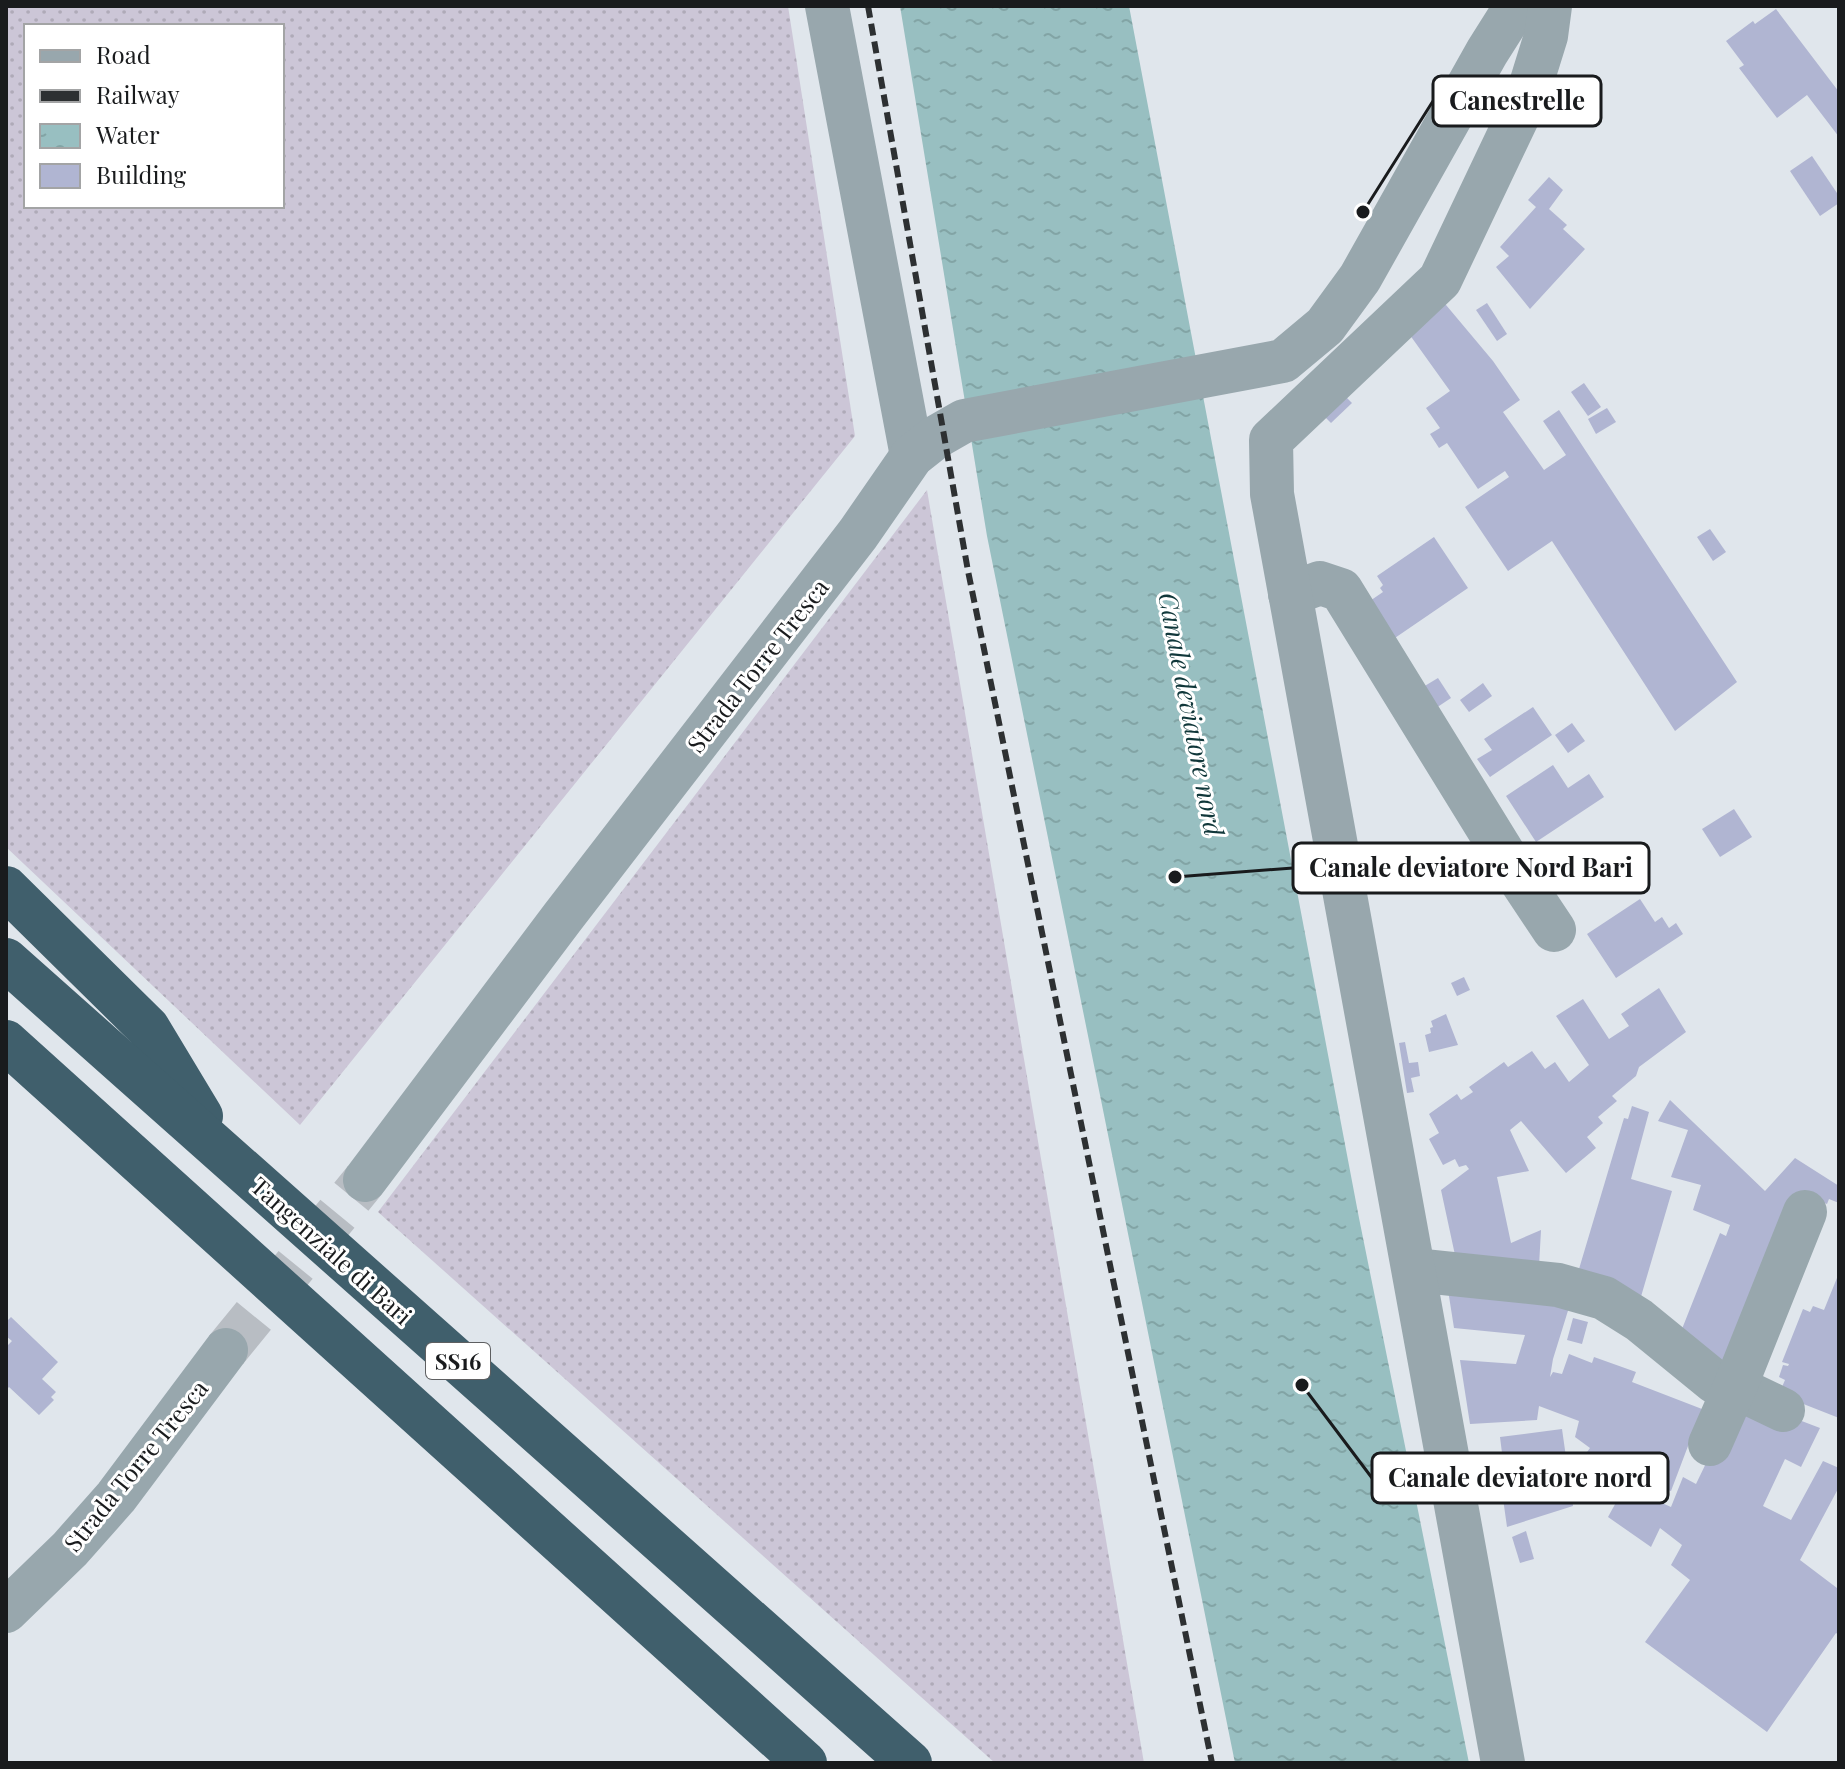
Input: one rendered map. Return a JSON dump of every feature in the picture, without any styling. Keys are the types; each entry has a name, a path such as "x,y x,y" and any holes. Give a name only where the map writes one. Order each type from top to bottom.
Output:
{"highway":[{"path":"6,888 148,1028 222,1152"},
{"name":"Tangenziale di Bari","path":"6,960 910,1763"},
{"name":"SS16","path":"14,1052 805,1763"}],"street":[{"path":"827,6 912,456"},
{"name":"Strada Torre Tresca","path":"365,1180 858,534 912,456 964,421 1283,361 1325,326 1360,278 1516,6"},
{"path":"1503,1763 1272,494 1271,440 1440,280 1527,97 1546,36 1550,6"},
{"path":"1290,594 1320,583 1341,590 1554,930"},
{"path":"1710,1444 1805,1212"},
{"path":"1414,1270 1558,1285 1604,1298 1639,1320 1715,1382 1735,1387 1783,1410"},
{"name":"Strada Torre Tresca","path":"6,1611 70,1549 116,1497 226,1350"}],"shaded area":[{"path":"6,6 788,6 855,436 300,1125 6,847"},
{"path":"927,490 1144,1763 995,1763 378,1212"}],"water":[{"path":"900,6 1129,6 1359,1218 1469,1763 1235,1763 987,536"}],"building":[{"path":"1776,9 1839,92 1839,137 1807,95 1777,118 1739,68 1744,65 1726,41"},
{"path":"1812,156 1839,196 1839,203 1820,216 1790,171"},
{"path":"1549,177 1563,190 1549,209 1567,225 1563,229 1585,249 1530,309 1496,267 1509,256 1500,247 1536,207 1528,200"},
{"path":"1441,299 1493,361 1520,400 1503,412 1544,470 1566,455 1543,421 1559,410 1737,682 1675,731 1552,541 1508,571 1465,507 1509,477 1505,471 1478,489 1447,443 1439,448 1430,434 1440,428 1426,408 1450,391 1407,331"},
{"path":"1487,303 1507,334 1497,341 1476,310"},
{"path":"1584,383 1601,407 1588,416 1571,392"},
{"path":"1341,392 1352,403 1331,423 1320,412"},
{"path":"1607,408 1616,422 1596,434 1588,419"},
{"path":"1710,529 1726,552 1713,561 1697,537"},
{"path":"1434,537 1468,588 1389,642 1364,605 1383,592 1380,588 1383,585 1377,576"},
{"path":"1438,678 1451,698 1436,708 1423,687"},
{"path":"1483,683 1492,696 1469,712 1460,700"},
{"path":"1533,707 1552,735 1490,777 1477,759 1492,750 1484,739"},
{"path":"1572,723 1585,741 1568,753 1555,735"},
{"path":"1553,765 1568,788 1589,774 1604,797 1536,842 1506,796"},
{"path":"1734,809 1752,837 1720,857 1702,829"},
{"path":"1640,899 1655,922 1662,917 1669,928 1676,923 1683,934 1616,978 1587,934"},
{"path":"1464,977 1470,990 1457,996 1451,983"},
{"path":"1659,988 1686,1032 1639,1067 1636,1076 1612,1096 1617,1101 1598,1117 1603,1123 1587,1137 1596,1148 1566,1173 1521,1121 1510,1130 1529,1171 1497,1177 1511,1243 1541,1230 1539,1266 1455,1255 1441,1190 1469,1169 1466,1165 1459,1167 1455,1159 1443,1165 1429,1139 1439,1133 1429,1114 1457,1094 1461,1100 1473,1092 1469,1087 1504,1062 1508,1067 1532,1051 1545,1069 1555,1062 1569,1082 1589,1065 1556,1016 1583,999 1609,1039 1629,1026 1621,1014"},
{"path":"1446,1014 1458,1045 1429,1052 1425,1035 1431,1033 1431,1021"},
{"path":"1405,1042 1409,1063 1418,1062 1420,1076 1411,1078 1414,1092 1407,1093 1399,1043"},
{"path":"1670,1100 1765,1191 1795,1158 1839,1186 1839,1203 1829,1199 1827,1204 1805,1195 1729,1372 1680,1334 1720,1233 1726,1236 1730,1225 1693,1210 1701,1185 1671,1177 1688,1130 1658,1121"},
{"path":"1632,1106 1649,1112 1631,1179 1672,1191 1640,1300 1579,1269 1624,1118 1628,1119"},
{"path":"1839,1273 1839,1418 1773,1392 1782,1387 1785,1380 1779,1377 1783,1365 1789,1364 1782,1362 1803,1309 1810,1312 1813,1306 1824,1310"},
{"path":"1448,1290 1571,1301 1550,1377 1553,1372 1562,1374 1569,1354 1592,1363 1594,1357 1636,1372 1632,1382 1702,1409 1671,1491 1642,1481 1644,1466 1607,1454 1598,1472 1581,1460 1590,1448 1575,1437 1579,1421 1539,1406 1537,1420 1470,1424 1460,1360 1516,1364 1525,1335 1454,1328"},
{"path":"11,1317 58,1362 42,1379 56,1392 51,1397 54,1400 39,1415 9,1387 6,1390 6,1347 12,1341 6,1336 6,1322"},
{"path":"1573,1318 1588,1322 1582,1344 1567,1340"},
{"path":"1738,1397 1820,1428 1801,1467 1785,1459 1763,1506 1791,1520 1823,1461 1839,1468 1839,1487 1800,1560 1837,1588 1839,1585 1839,1635 1836,1633 1767,1732 1645,1642 1690,1580 1671,1565 1682,1545 1660,1528 1651,1547 1608,1517 1619,1497 1630,1501 1637,1492 1671,1507 1683,1477 1696,1484"},
{"path":"1562,1429 1573,1506 1507,1527 1499,1470 1504,1469 1500,1437"},
{"path":"1526,1531 1534,1559 1520,1563 1512,1537"}],"tunnel":[{"path":"226,1350 365,1180"}],"railway":[{"path":"868,6 968,571 1212,1763"}],"place":[{"name":"Canestrelle","path":"1363,212"},
{"name":"Canale deviatore Nord Bari","path":"1175,877"},
{"name":"Canale deviatore nord","path":"1302,1385"}]}
